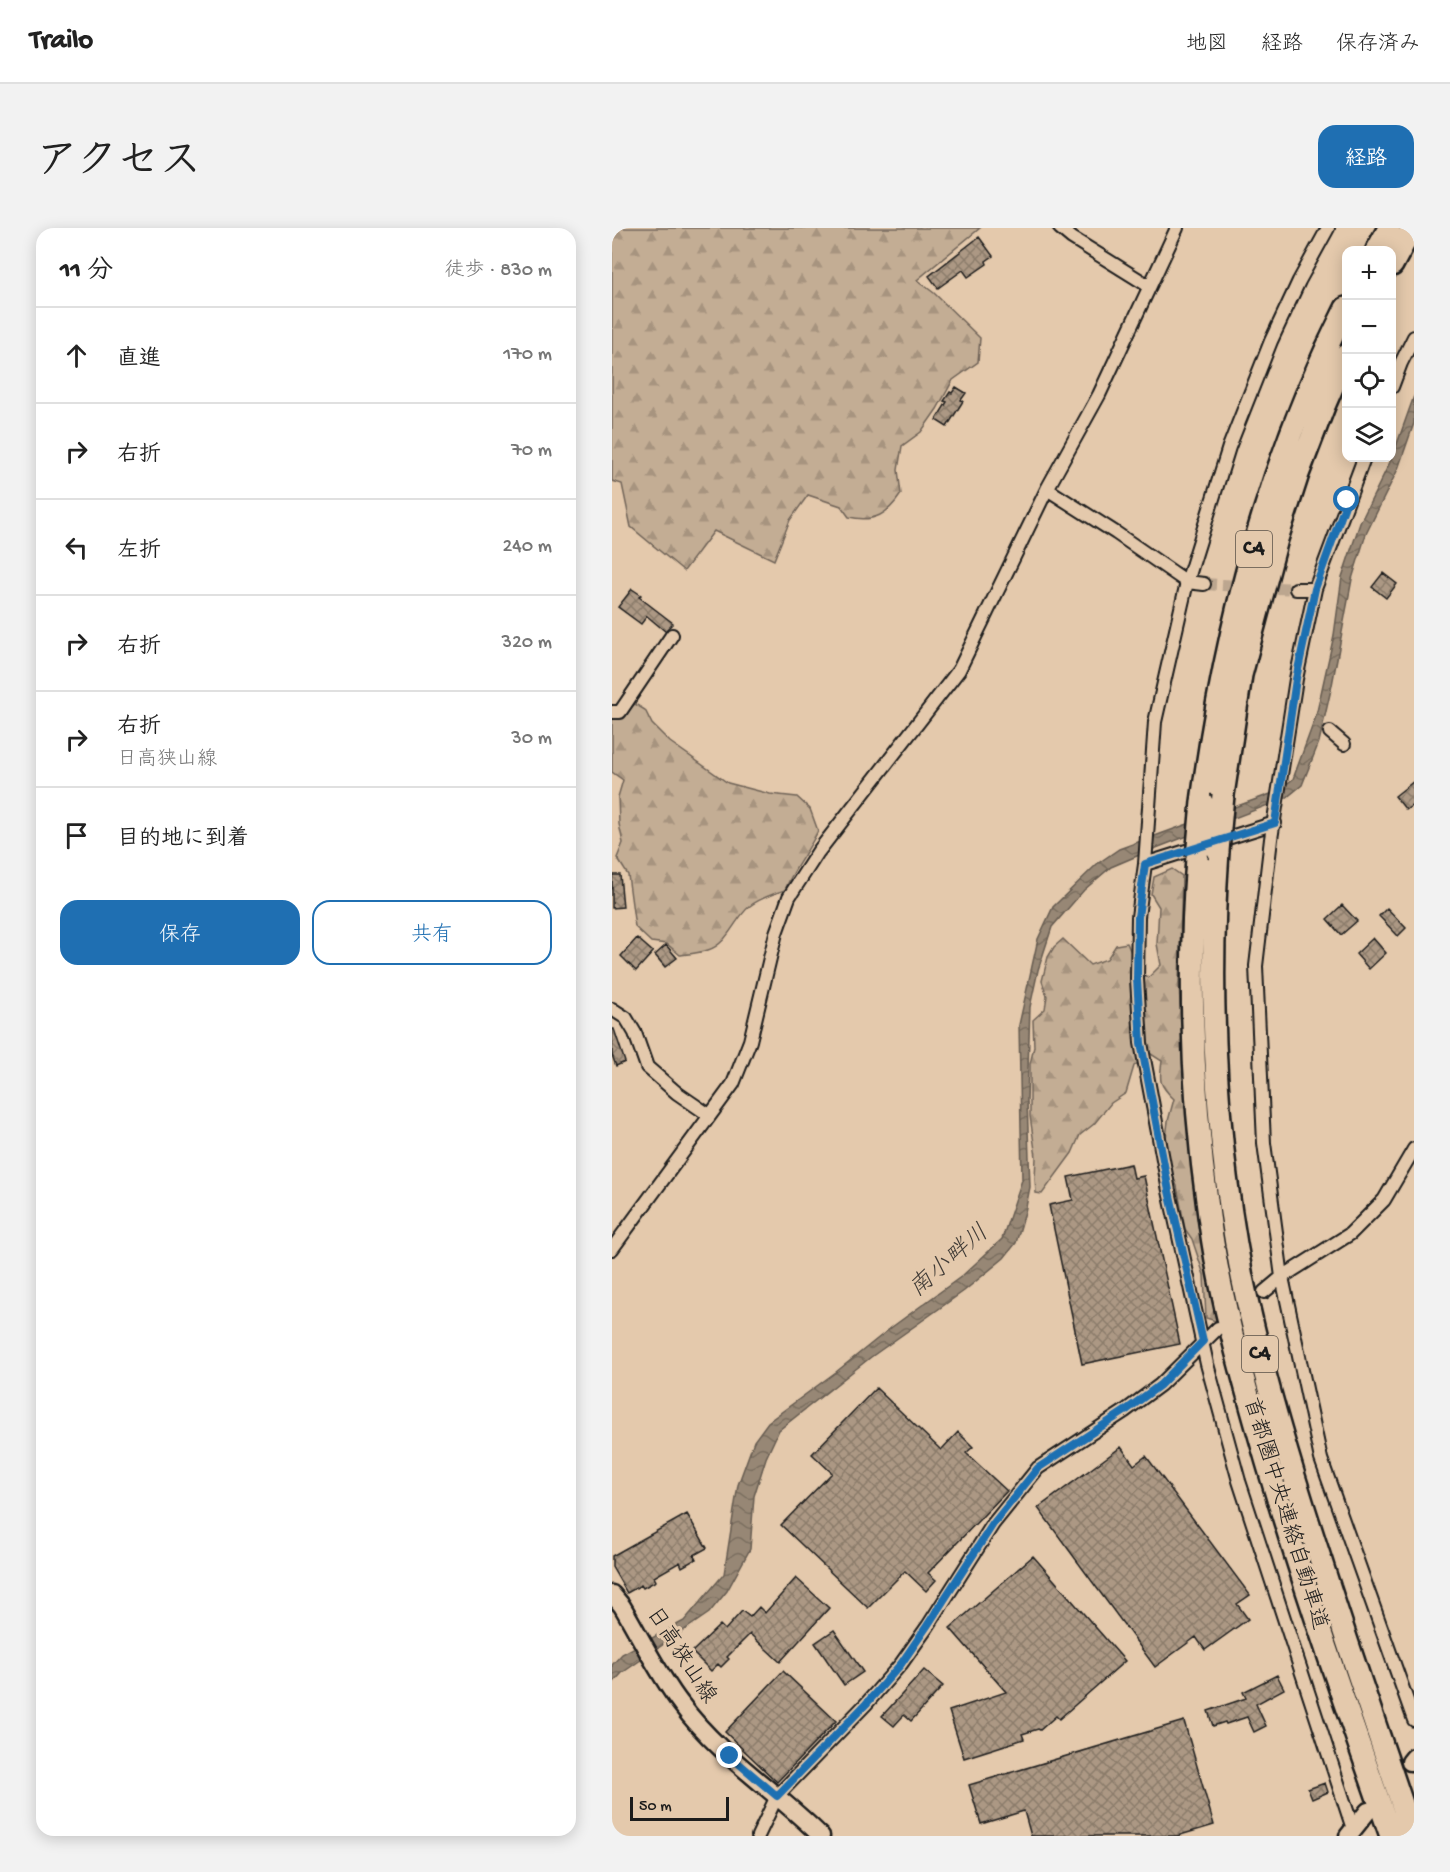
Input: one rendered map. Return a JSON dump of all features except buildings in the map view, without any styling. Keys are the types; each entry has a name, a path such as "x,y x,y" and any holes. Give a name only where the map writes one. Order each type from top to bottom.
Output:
{"highway":[{"path":"1379,246 1389,228"},
{"path":"1396,258 1412,228"},
{"name":"首都圏中央連絡自動車道","path":"1342,317 1304,401 1279,468 1241,594 1222,672 1209,745 1197,858 1192,932 1193,1060 1209,1219 1244,1381 1279,1506 1391,1836"},
{"name":"首都圏中央連絡自動車道","path":"1342,366 1298,474 1271,559 1241,675 1223,795 1213,920 1216,1057 1222,1137 1232,1213 1242,1275 1270,1395 1301,1501 1353,1662 1413,1836"}],"main road":[{"name":"日高狭山線","path":"612,1594 681,1705 699,1726 821,1836"},
{"path":"1350,1833 1368,1811"}],"street":[{"path":"1060,228 1072,238 1149,286"},
{"path":"612,1249 733,1084 750,1041 776,933 789,897 818,852 958,670 1047,489 1099,395 1177,228"},
{"path":"1328,228 1299,281 1271,341 1229,447 1187,582 1155,722 1145,864 1138,917 1137,979 1141,1043 1169,1191 1207,1364 1239,1481 1350,1833"},
{"path":"1396,376 1414,337"},
{"path":"1363,462 1315,589 1296,679 1256,966 1264,1143 1282,1276 1321,1459 1414,1720"},
{"path":"1047,489 1187,582 1204,584"},
{"path":"1296,589 1315,589"},
{"path":"612,712 620,712 672,635"},
{"path":"1330,732 1344,744"},
{"path":"1145,864 1275,823"},
{"path":"612,1009 626,1018 636,1033 647,1067 677,1093 709,1115"},
{"path":"1264,1292 1282,1276 1350,1234 1384,1200 1414,1149"},
{"path":"758,1836 777,1796 866,1704 901,1664 993,1524 1038,1468 1151,1392 1218,1328"}],"green space":[{"path":"612,228 980,228 917,280 934,293 980,338 978,362 953,380 921,432 902,446 898,470 901,494 891,507 873,518 858,519 849,517 841,506 808,495 790,520 774,560 714,531 684,571 631,527 622,484 612,481"},
{"path":"635,704 645,710 652,724 670,742 728,783 770,794 797,797 810,809 818,831 785,890 762,898 750,906 721,942 705,951 680,955 667,944 651,942 635,927 628,875 617,858 623,843 619,824 618,797 623,780 612,772 612,718 619,718"},
{"path":"1172,869 1182,876 1179,984 1181,1021 1186,1075 1223,1304 1216,1321 1206,1318 1204,1275 1192,1239 1185,1229 1177,1186 1172,1174 1166,1139 1174,1099 1161,1082 1162,1061 1151,1054 1134,1066 1126,1093 1111,1103 1094,1124 1080,1135 1072,1153 1042,1194 1036,1193 1036,1157 1030,1116 1030,1064 1034,1047 1033,1020 1045,1009 1047,996 1042,981 1048,957 1063,939 1090,965 1107,959 1116,945 1127,943 1132,955 1131,971 1149,977 1161,965 1157,944 1159,907 1151,894 1154,877"}],"water":[{"path":"1414,396 1414,423 1398,469 1366,534 1352,579 1319,742 1302,785 1286,798 1111,867 1084,890 1052,927 1038,970 1030,1007 1027,1100 1030,1187 1016,1243 1004,1258 964,1291 871,1357 779,1430 766,1458 754,1496 750,1549 727,1591 709,1613 622,1673 612,1684 612,1665 622,1654 684,1621 724,1574 738,1485 754,1441 768,1422 962,1276 1002,1239 1022,1180 1019,1025 1038,939 1053,907 1097,864 1119,849 1276,792 1293,779 1316,716 1334,635 1342,577 1360,523 1390,462 1396,462 1396,447"}],"tunnel":[{"path":"1204,584 1296,589"}],"route":[{"path":"730,1756 777,1796 866,1704 901,1664 993,1524 1038,1468 1083,1440 1160,1385 1203,1341 1169,1191 1141,1043 1137,979 1138,917 1145,864 1275,823 1296,679 1315,589 1347,500"}],"water label":[{"name":"南小畔川","path":"950,1262"}]}
